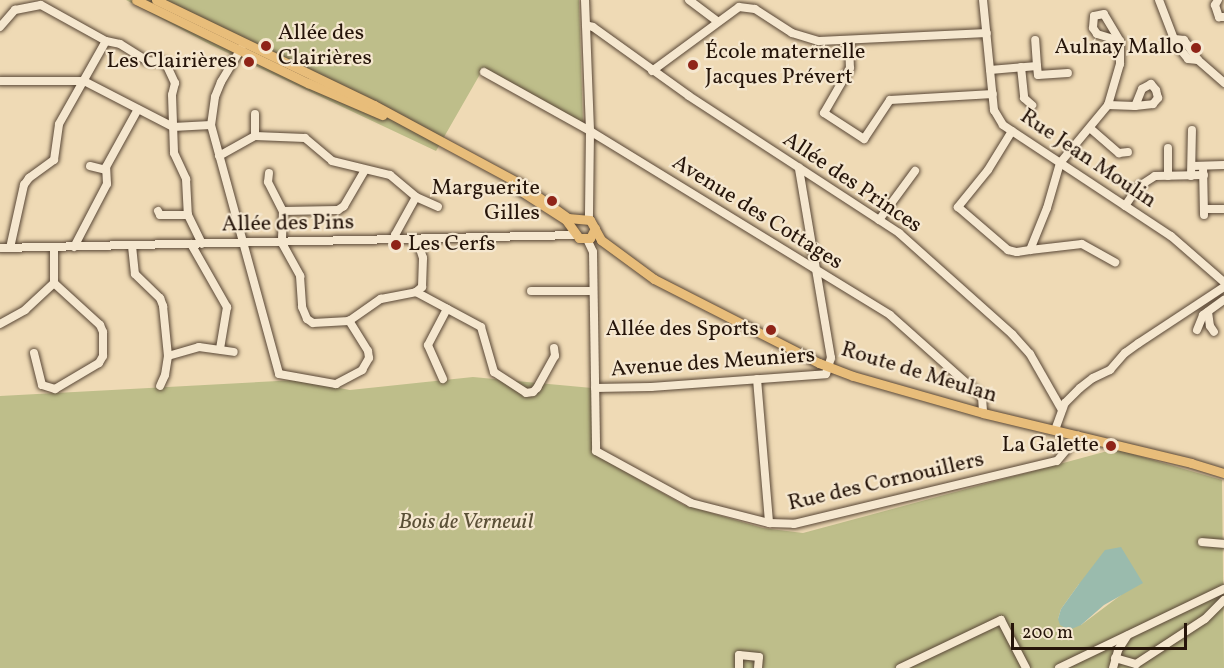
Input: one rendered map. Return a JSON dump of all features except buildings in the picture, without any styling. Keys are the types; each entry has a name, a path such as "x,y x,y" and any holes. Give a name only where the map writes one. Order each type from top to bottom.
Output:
{"main road":[{"path":"136,0 342,88 540,196 568,218 588,221 606,244"},
{"path":"156,0 240,45"},
{"path":"479,161 563,218 575,233"},
{"path":"575,233 575,224 588,221"},
{"path":"588,221 595,232 588,239"},
{"name":"Route de Meulan","path":"575,233 606,244 671,284 830,365 983,411 1224,468"},
{"name":"Route de Meulan","path":"1056,428 1078,436 1224,473"}],"street":[{"path":"585,0 590,131 588,221"},
{"path":"689,0 717,21"},
{"name":"Rue Jean Moulin","path":"983,0 994,110 998,118 1012,131 1060,164 1171,236 1224,282"},
{"path":"1159,0 1175,39 1184,40 1198,60 1224,83"},
{"path":"1218,0 1215,5 1219,16 1224,17"},
{"path":"0,27 9,14 15,10 41,5 106,41 120,44 147,61 163,62 171,70 175,83 172,95 174,153 186,179 188,215 202,244"},
{"path":"652,71 717,21 739,7 747,6 805,39 849,41 987,33"},
{"name":"Allée des Princes","path":"586,25 593,27 652,71 899,233 1012,334 1030,354 1062,410"},
{"path":"1035,40 1038,75 1068,73"},
{"path":"10,248 24,185 29,178 54,160 59,124 106,41"},
{"path":"849,41 850,68 824,113 864,139 890,100 993,94"},
{"path":"1030,250 1047,208 1060,164 1091,129 1108,105 1120,63 1120,41"},
{"path":"240,45 215,97 211,125 279,374 336,384 362,370 369,358 368,351 349,321"},
{"path":"990,70 1037,66"},
{"path":"1021,67 1024,98 1032,105"},
{"name":"Avenue des Cottages","path":"484,72 590,131 890,315 982,397 983,411"},
{"path":"0,81 84,81 173,127 211,125"},
{"path":"1108,105 1135,106"},
{"path":"74,247 107,184 106,170 138,109"},
{"path":"255,114 255,136"},
{"path":"1091,129 1122,155"},
{"path":"1191,176 1192,130"},
{"path":"1012,131 988,170 958,207 1008,250 1017,252 1082,244 1114,262"},
{"path":"219,156 255,136 304,138 332,161 355,164 365,170 390,175 416,197 438,207"},
{"path":"1168,148 1168,176"},
{"path":"1203,165 1204,212 1224,209"},
{"path":"1191,166 1224,165"},
{"path":"90,166 106,170"},
{"path":"799,168 817,270 830,365"},
{"path":"283,211 338,210 344,206 365,170"},
{"path":"879,220 915,171"},
{"path":"269,173 268,182 283,211 282,243 300,276 302,307 307,320 312,323 349,321 381,299 416,292 422,287 423,270 417,240"},
{"path":"1125,206 1146,180 1155,176 1204,176"},
{"path":"395,240 395,235 416,197"},
{"path":"158,211 160,215 188,215"},
{"name":"Allée des Pins","path":"0,248 417,240 575,233"},
{"path":"588,239 593,252 595,388"},
{"path":"191,244 227,307 220,349"},
{"path":"593,252 606,244"},
{"path":"132,246 135,274 160,298 163,306 168,357 165,375 160,386"},
{"path":"0,324 25,310 54,283 54,247"},
{"path":"34,353 42,385 55,389 99,363 103,356 103,332 100,325 54,283"},
{"path":"1056,428 1062,410 1080,388 1093,378 1110,370 1125,353 1224,287"},
{"path":"531,291 593,291"},
{"path":"416,292 481,327 494,372 526,393 533,392 537,388 555,356 554,348"},
{"path":"1197,330 1203,315 1224,300"},
{"path":"443,379 428,345 447,309"},
{"path":"1208,312 1210,326 1214,332"},
{"path":"168,357 199,347 234,351"},
{"name":"Avenue des Meuniers","path":"595,388 826,374 830,365"},
{"path":"758,379 769,523"},
{"name":"Rue des Cornouillers","path":"595,388 596,451 691,503 769,523 794,524 818,520 1058,461 1078,436"},
{"path":"1202,542 1224,544"},
{"path":"1059,668 1069,666 1224,589"},
{"path":"1115,658 1136,664 1205,619 1224,600"},
{"path":"900,668 1001,620 1026,668"},
{"path":"1113,668 1115,658 1128,635"},
{"path":"739,668 740,655 759,657 758,668"}],"green space":[{"path":"126,0 579,0 583,125 483,69 436,151 211,45"},
{"name":"Bois de Verneuil","path":"473,377 592,388 592,453 684,505 763,528 803,533 1115,449 1222,480 1224,668 0,668 0,396 297,380 350,390","holes":["1079,584 1121,595 1081,625 1058,619 1061,609"]}],"shaded area":[{"path":"1121,547 1143,583 1104,605 1081,625 1069,630 1060,625 1058,619 1061,609 1105,550"}],"place":[{"name":"Allée des Clairières","path":"266,46"},
{"name":"Aulnay Mallo","path":"1196,48"},
{"name":"Les Clairières","path":"249,62"},
{"name":"École maternelle Jacques Prévert","path":"693,65"},
{"name":"Marguerite Gilles","path":"552,201"},
{"name":"Les Cerfs","path":"396,245"},
{"name":"Allée des Sports","path":"771,330"},
{"name":"La Galette","path":"1111,446"}]}
